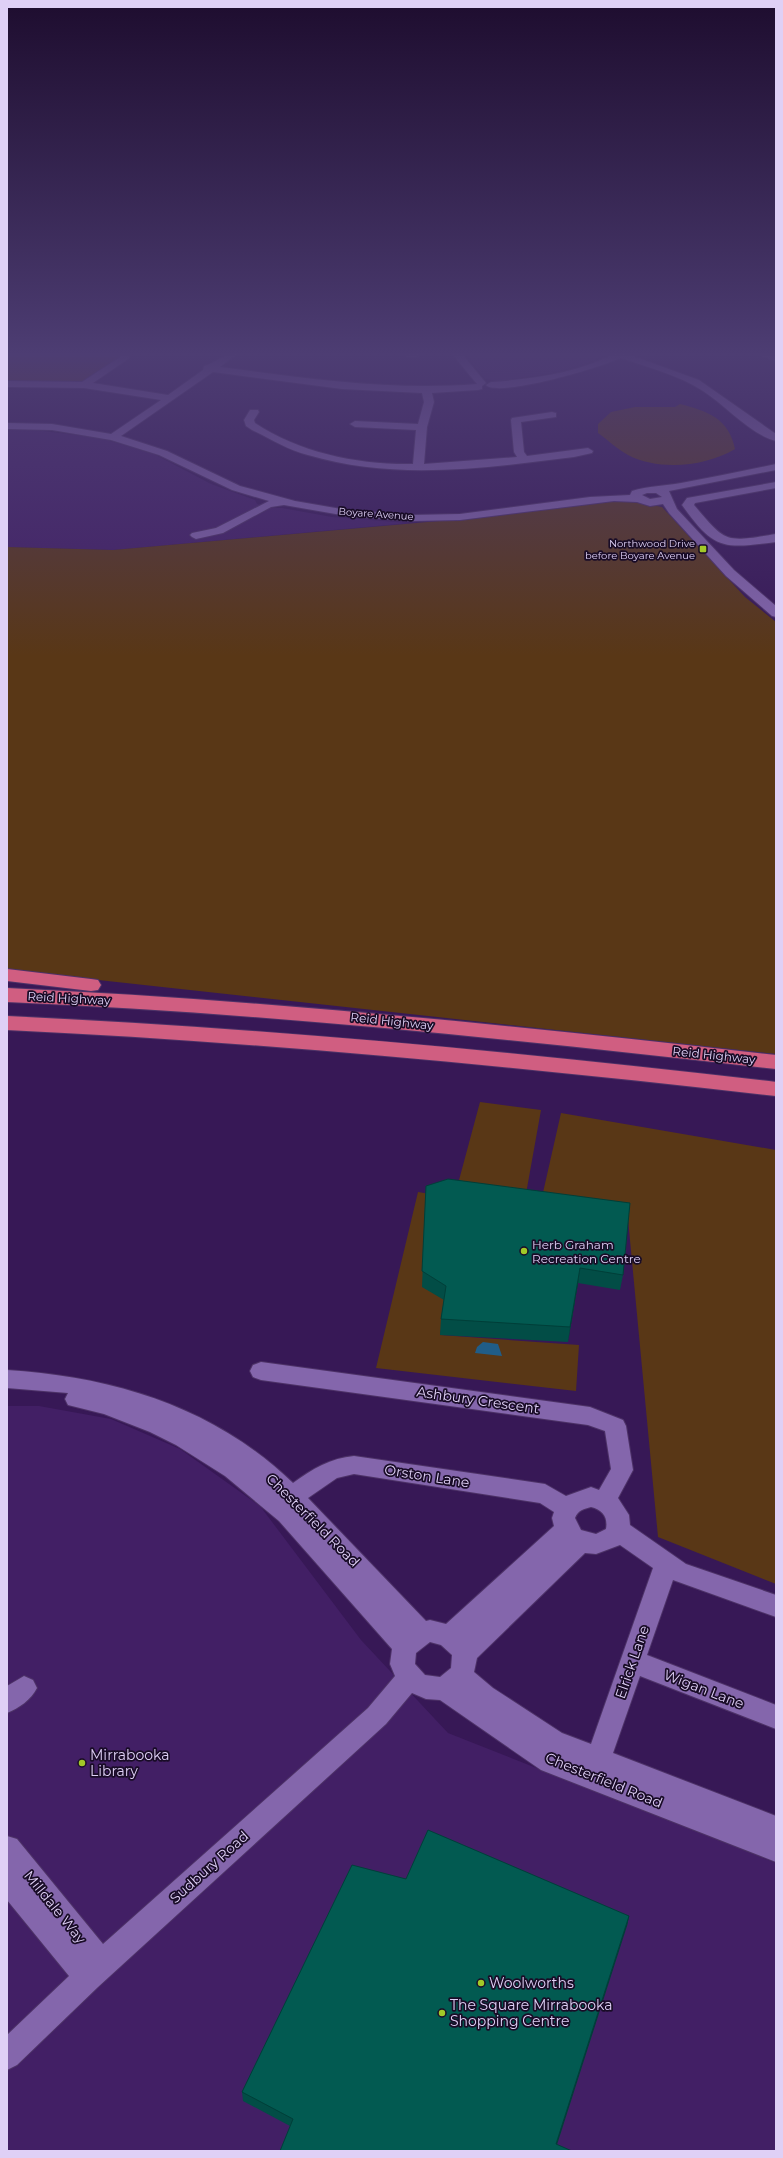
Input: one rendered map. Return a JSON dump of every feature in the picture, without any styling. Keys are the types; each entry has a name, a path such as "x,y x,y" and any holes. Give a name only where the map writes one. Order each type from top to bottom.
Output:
{"highway":[{"path":"7,975 361,1018"},
{"name":"Reid Highway","path":"7,995 198,1005 361,1018 776,1062"},
{"path":"7,1023 269,1038 411,1050 776,1089"},
{"path":"7,1038 269,1038"}],"street":[{"name":"Boyare Avenue","path":"166,455 224,483 269,501 347,513 392,517 435,518 486,515 638,496"},
{"name":"Boyare Avenue","path":"176,455 231,481 267,494 312,504 352,510 406,514 470,513 582,498 638,496"},
{"path":"322,455 369,465 418,466 461,466 562,455"},
{"path":"418,466 419,455"},
{"path":"521,455 524,460"},
{"path":"638,496 661,497 684,486 776,467"},
{"path":"776,485 690,500 688,505 717,538 726,541 743,542 776,538"},
{"path":"661,497 730,573 776,613"},
{"path":"196,535 226,528 269,501"},
{"name":"Ashbury Crescent","path":"261,1370 590,1416 615,1426 622,1470 605,1501"},
{"name":"Chesterfield Road","path":"7,1379 68,1385 174,1433 240,1473 279,1506 363,1583"},
{"name":"Chesterfield Road","path":"7,1391 88,1395 115,1394 192,1422 240,1451 292,1497 363,1583 413,1640"},
{"name":"Orston Lane","path":"292,1497 326,1472 338,1467 354,1465 545,1494 571,1527"},
{"path":"455,1663 436,1632 413,1640 402,1659 404,1669 409,1678 418,1685 433,1689 571,1527 572,1502 580,1498 591,1497 605,1501 617,1513 619,1521 618,1530 613,1538 602,1544 593,1545 571,1527"},
{"path":"618,1530 678,1572 776,1606"},
{"name":"Elrick Lane","path":"598,1760 666,1565"},
{"name":"Wigan Lane","path":"632,1661 776,1717"},
{"name":"Chesterfield Road","path":"455,1663 484,1696 553,1742 598,1760 715,1815 776,1849"},
{"name":"Chesterfield Road","path":"455,1663 517,1740 550,1761 715,1815 776,1829"},
{"name":"Sudbury Road","path":"7,2055 95,1971 377,1716 409,1678"},
{"name":"Milldale Way","path":"7,1849 95,1971"},
{"name":"Milldale Way","path":"7,1879 95,1971"}],"shaded area":[{"path":"7,455 155,455 211,484 255,500 257,504 273,508 282,508 332,517 409,523 113,550 7,547"},
{"path":"628,455 724,455 710,460 682,465 654,463 640,460"},
{"path":"620,499 662,507 745,597 776,622 776,1054 7,970 7,547 113,550 450,520"},
{"path":"480,1102 541,1110 524,1205 455,1195"},
{"path":"561,1113 776,1150 776,1584 658,1537 628,1219 542,1197"},
{"path":"418,1192 442,1196 446,1302 440,1335 579,1345 576,1391 376,1368"},
{"path":"7,1406 39,1406 111,1419 180,1449 260,1506 361,1640 448,1733 776,1863 776,2151 7,2151"}],"water":[{"path":"483,1342 498,1344 502,1356 475,1353 477,1347"}],"building":[{"name":"Herb Graham Recreation Centre","path":"448,1179 630,1203 623,1275 580,1268 570,1327 441,1319 446,1286 422,1271 426,1186"},
{"name":"The Square Mirrabooka Shopping Centre","path":"428,1830 629,1916 556,2144 572,2151 280,2151 293,2119 242,2092 352,1865 406,1879"}],"place":[{"name":"Northwood Drive before Boyare Avenue","path":"703,549"},
{"name":"Herb Graham Recreation Centre","path":"524,1251"},
{"name":"Mirrabooka Library","path":"82,1763"},
{"name":"Woolworths","path":"481,1983"},
{"name":"The Square Mirrabooka Shopping Centre","path":"442,2013"}]}
